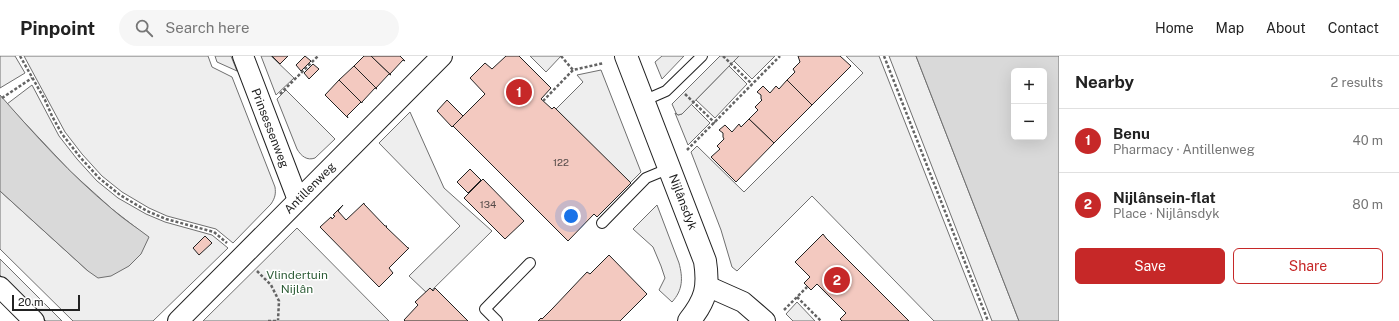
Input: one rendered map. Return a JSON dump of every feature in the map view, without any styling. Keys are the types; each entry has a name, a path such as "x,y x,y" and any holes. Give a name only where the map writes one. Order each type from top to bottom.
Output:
{"street":[{"name":"Prinsessenweg","path":"243,56 298,200"},
{"name":"Antillenweg","path":"178,321 442,56"},
{"name":"Nijlânsdyk","path":"616,59 644,101 705,260 707,286"},
{"path":"689,321 703,300 707,286 743,302 765,321"},
{"path":"0,287 34,321"}],"lane":[{"path":"644,101 666,91 702,56"},
{"path":"602,223 646,178 670,168"},
{"path":"497,321 485,309 530,264"}],"path":[{"path":"20,56 62,134 99,178 120,195 147,211 166,219 214,232 230,245"},
{"path":"277,97 318,56"},
{"path":"561,56 574,70"},
{"path":"723,56 752,84"},
{"path":"685,151 689,149 715,123 780,56"},
{"path":"884,56 988,321"},
{"path":"543,101 574,70 616,59"},
{"path":"2,98 32,78"},
{"path":"674,83 715,123"},
{"path":"255,269 271,285 279,301 278,321 268,321"},
{"path":"783,311 807,287"},
{"path":"797,297 821,321"}],"green space":[{"path":"0,56 15,56 25,73 0,88"},
{"path":"24,56 208,56 212,67 232,77 275,187 275,196 271,204 233,243 216,229 167,216 149,208 122,192 102,176 65,132"},
{"path":"261,56 271,56 294,78 276,95"},
{"path":"739,56 775,56 752,79 734,61"},
{"path":"846,56 879,56 983,321 934,321 812,196 737,271 732,267 721,230 691,152 697,146 744,192 863,73"},
{"path":"889,56 916,56 1019,321 992,321"},
{"path":"729,66 747,84 715,118 696,100"},
{"path":"601,70 641,172 630,183 556,109 583,82 577,75"},
{"path":"32,85 59,136 97,181 118,198 146,214 165,222 212,235 228,248 153,321 73,321 0,249 0,191 88,271 148,237 112,209 71,172 7,104"},
{"path":"286,90 335,139 315,158 309,159 304,157 297,149 277,99"},
{"path":"691,104 710,123 688,145 675,113 678,115 682,114"},
{"path":"410,112 444,188 492,231 428,294 409,276 460,226 379,143"},
{"path":"657,205 679,263 681,274 680,288 672,302 659,290 665,278 653,247 633,229"},
{"name":"Vlindertuin Nijlân","path":"297,228 389,321 203,321"},
{"path":"0,259 62,321 46,321 0,275"},
{"path":"797,302 815,321 793,321 786,314"}],"shaded area":[{"path":"215,56 231,56 237,71 217,62"},
{"path":"530,56 561,56 546,72"},
{"path":"662,56 684,56 662,79 655,62"},
{"path":"720,56 739,56 682,114 678,115 672,104"},
{"path":"916,56 1059,56 1059,321 1019,321"},
{"path":"0,95 68,169 116,213 149,237 141,254 129,266 111,276 98,278 88,271 0,191"}],"building":[{"path":"272,56 288,56 280,64"},
{"path":"305,56 311,61 301,71 296,65"},
{"path":"364,56 371,56 391,75 389,74 376,88 354,66"},
{"path":"371,56 400,56 405,61 403,60 390,74 391,75"},
{"path":"506,56 519,56 551,88 541,99 552,109 554,107 631,183 597,217 594,214 568,241 453,126 485,94 470,78 485,63 492,69"},
{"path":"798,56 840,56 851,66 812,105 787,80 795,72 793,69 800,62"},
{"path":"313,64 319,69 309,79 304,73"},
{"path":"354,66 377,89 375,88 362,103 339,80"},
{"path":"339,80 361,102 347,116 348,118 325,95"},
{"path":"787,80 812,105 774,143 749,119 758,110 755,107 762,100 761,95 757,92 763,86 770,93 776,86 779,89"},
{"path":"447,100 463,116 452,127 437,111"},
{"path":"749,119 774,143 736,182 711,157 720,149 717,146 724,139 723,133 719,130 725,125 732,132 739,124 741,127"},
{"path":"470,169 481,180 468,193 457,182"},
{"path":"483,179 524,221 505,239 464,198"},
{"path":"364,203 385,226 387,226 386,227 409,248 389,268 393,273 379,287 320,227 331,217 332,219 335,216 333,215 343,205 338,211 346,220"},
{"path":"823,234 909,321 842,321 840,319 846,313 817,284 811,290 804,283 810,277 795,262"},
{"path":"205,236 212,243 199,255 193,248"},
{"path":"609,255 647,294 620,321 538,321 553,308 587,272 590,274"},
{"path":"430,288 433,291 435,288 468,321 405,321 404,320 418,305 415,302"}],"place":[{"name":"Benu","path":"519,92"},
{"name":"Nijlânsein-flat","path":"837,280"}]}
